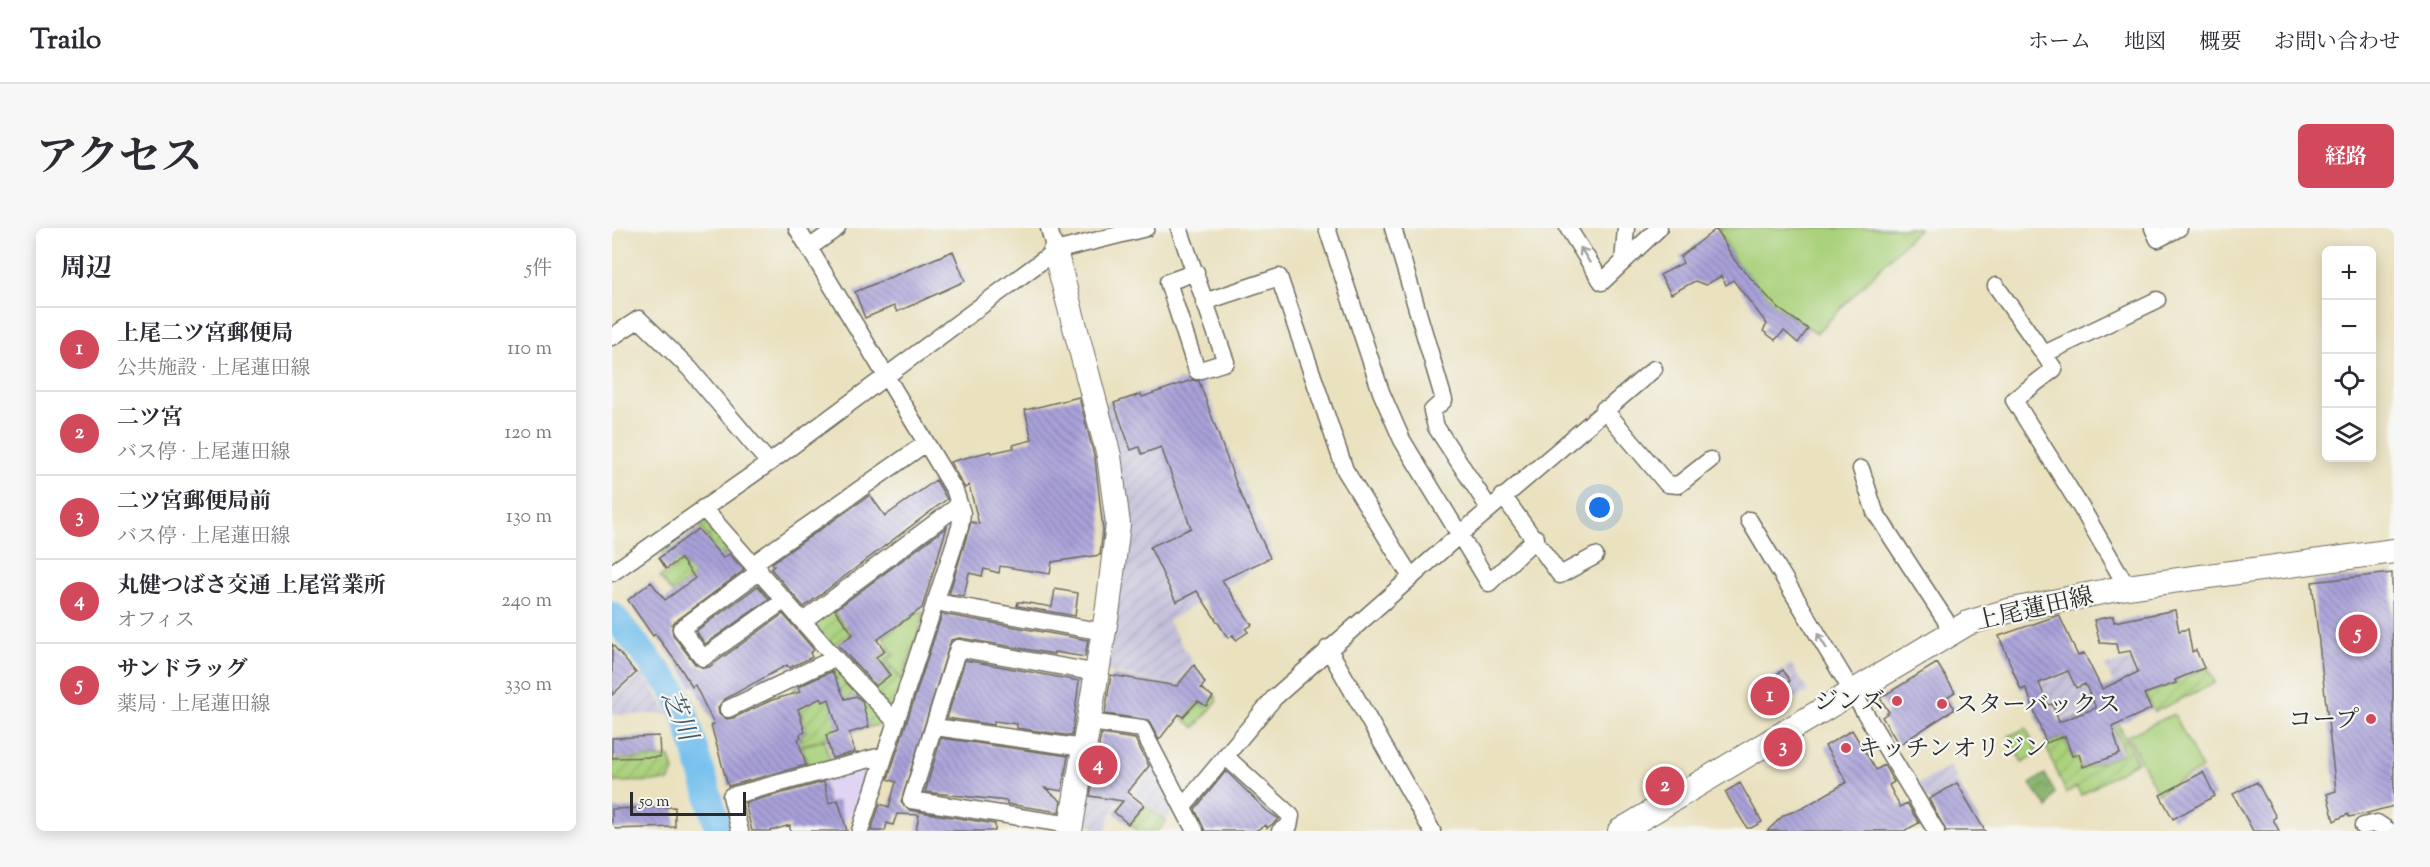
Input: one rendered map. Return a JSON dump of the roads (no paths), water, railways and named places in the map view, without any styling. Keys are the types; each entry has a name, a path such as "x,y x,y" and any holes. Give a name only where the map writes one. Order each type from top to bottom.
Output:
{"main road":[{"path":"1055,251 1109,456 1118,524 1098,673 1070,828"},
{"name":"上尾蓮田線","path":"1620,831 1952,630 1998,614 2127,587 2394,551"}],"street":[{"path":"796,228 955,491 962,513 960,527 860,831"},
{"path":"809,248 837,228"},
{"path":"1049,228 1055,251"},
{"path":"612,573 769,463 1055,251 1118,232 1146,228"},
{"path":"1179,228 1196,272 1226,363 1197,371 1168,282 1196,272"},
{"path":"1327,228 1381,393 1402,440 1458,536 1489,583 1536,538"},
{"path":"1393,228 1444,400 1432,411 1436,427 1490,508"},
{"path":"1568,228 1602,282 1659,228"},
{"path":"1623,262 1626,228"},
{"path":"2153,228 2158,239 2179,228"},
{"path":"1204,302 1279,277 1345,470 1411,577"},
{"path":"1996,286 2054,369 2014,400 2085,514 2127,587"},
{"path":"2044,354 2157,300"},
{"path":"612,338 639,319 689,368 769,463"},
{"path":"1183,807 1274,698 1503,496 1654,369"},
{"path":"1604,409 1667,484 1678,485 1710,460"},
{"path":"785,600 703,658 681,629 756,568 926,443"},
{"path":"1861,469 1875,512 1952,630"},
{"path":"1503,496 1536,538 1560,575 1595,556"},
{"path":"803,621 959,505"},
{"path":"703,508 834,658 896,722"},
{"path":"1749,520 1936,831"},
{"path":"935,602 1104,632"},
{"path":"1070,828 911,800 958,648 1098,673"},
{"path":"1328,648 1432,831"},
{"path":"728,710 834,658"},
{"path":"1089,722 1142,729 1195,831"},
{"path":"934,727 1084,748"},
{"path":"740,831 731,796 885,755"},
{"path":"1225,756 1292,816 1288,826 1280,831"},
{"path":"2363,826 2377,823 2389,831"}],"waterway":[{"name":"芝川","path":"612,615 673,689 684,711 719,831"}],"place":[{"name":"サンドラッグ","path":"2358,634"},
{"name":"上尾二ツ宮郵便局","path":"1770,696"},
{"name":"ジンズ","path":"1897,701"},
{"name":"スターバックス","path":"1942,704"},
{"name":"コープ","path":"2371,719"},
{"name":"二ツ宮郵便局前","path":"1783,747"},
{"name":"キッチンオリジン","path":"1846,748"},
{"name":"丸健つばさ交通 上尾営業所","path":"1098,765"},
{"name":"二ツ宮","path":"1665,786"}]}
